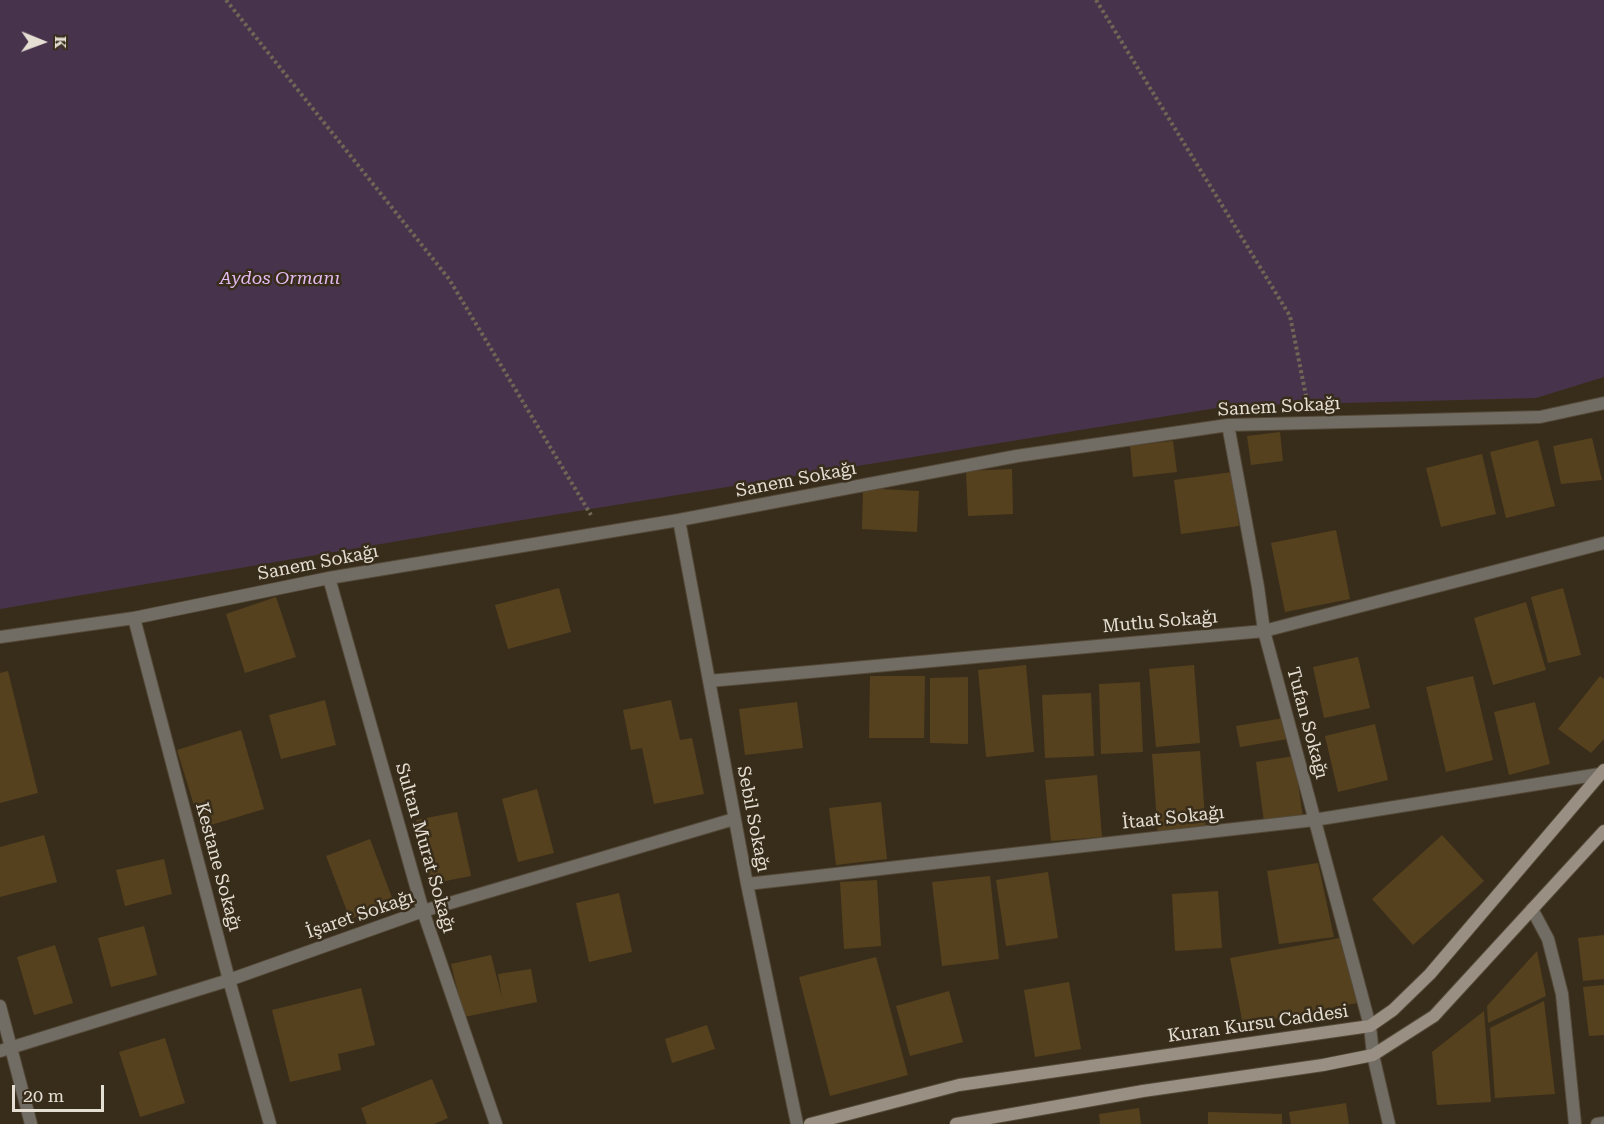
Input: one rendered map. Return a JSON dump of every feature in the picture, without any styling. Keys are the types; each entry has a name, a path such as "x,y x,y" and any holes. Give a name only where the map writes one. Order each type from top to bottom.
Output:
{"main road":[{"name":"Kuran Kursu Caddesi","path":"810,1124 959,1084 1370,1026 1393,1010 1430,974 1602,772"},
{"path":"956,1124 1132,1093 1323,1065 1373,1055 1434,1016 1604,831"}],"street":[{"name":"Sanem Sokağı","path":"0,637 134,618 329,578 679,520 1017,456 1228,425 1540,417 1604,403"},
{"name":"Tufan Sokağı","path":"1228,425 1264,631 1370,1026 1373,1055 1389,1124"},
{"name":"Sebil Sokağı","path":"679,520 734,819 797,1124"},
{"name":"Mutlu Sokağı","path":"709,681 1264,631 1604,543"},
{"name":"Sultan Murat Sokağı","path":"329,578 423,911 496,1124"},
{"name":"Kestane Sokağı","path":"134,618 229,980 270,1124"},
{"name":"İtaat Sokağı","path":"747,884 1314,820 1602,772"},
{"name":"İşaret Sokağı","path":"5,1050 229,980 423,911 734,819"},
{"path":"1532,909 1548,939 1562,994 1575,1124"},
{"path":"0,1006 5,1050 31,1124"},
{"path":"1597,1124 1604,1123"}],"path":[{"path":"226,0 449,279 602,533"},
{"path":"1096,0 1290,316 1312,422"}],"green space":[{"name":"Aydos Ormanı","path":"0,0 1604,0 1604,377 1536,398 1229,406 504,523 0,609"}],"building":[{"path":"1280,432 1283,461 1251,465 1247,436"},
{"path":"1592,438 1602,480 1561,484 1553,446"},
{"path":"1538,440 1555,506 1506,518 1490,452"},
{"path":"1173,441 1177,472 1133,477 1130,446"},
{"path":"1482,454 1496,514 1441,527 1426,468"},
{"path":"1012,469 1013,514 968,516 966,471"},
{"path":"1232,472 1239,526 1181,534 1174,480"},
{"path":"863,488 919,491 917,532 862,529"},
{"path":"1336,530 1350,599 1285,612 1271,543"},
{"path":"559,588 571,632 508,649 495,605"},
{"path":"1563,588 1581,655 1548,663 1531,597"},
{"path":"276,597 296,657 245,673 226,614"},
{"path":"1526,602 1546,670 1493,685 1474,618"},
{"path":"1358,657 1370,708 1324,718 1313,667"},
{"path":"1026,665 1034,752 986,757 978,670"},
{"path":"1194,665 1200,743 1156,747 1149,669"},
{"path":"8,671 38,793 0,803 0,673"},
{"path":"870,676 925,676 924,738 869,738"},
{"path":"1473,676 1493,760 1446,772 1426,687"},
{"path":"1600,676 1604,679 1604,739 1591,753 1558,729"},
{"path":"968,677 968,744 930,743 930,678"},
{"path":"1140,682 1143,752 1101,754 1099,684"},
{"path":"1091,693 1094,756 1045,758 1042,695"},
{"path":"325,700 336,745 281,759 269,715"},
{"path":"671,700 680,740 692,738 704,794 654,804 642,748 631,750 623,710"},
{"path":"797,702 803,748 745,755 739,709"},
{"path":"1535,702 1550,764 1509,775 1494,712"},
{"path":"1284,718 1288,739 1240,747 1236,726"},
{"path":"1375,724 1388,780 1338,792 1325,736"},
{"path":"241,730 264,809 201,828 177,750"},
{"path":"1200,751 1206,831 1158,835 1152,754"},
{"path":"1294,756 1303,817 1264,822 1256,762"},
{"path":"1097,775 1102,837 1051,841 1045,780"},
{"path":"537,789 554,853 518,862 502,799"},
{"path":"881,802 887,859 836,865 829,808"},
{"path":"457,812 471,876 430,884 416,820"},
{"path":"44,835 57,882 0,897 0,847"},
{"path":"1442,835 1484,881 1413,945 1372,899"},
{"path":"370,839 394,903 350,919 326,856"},
{"path":"164,859 172,894 125,906 116,870"},
{"path":"1318,863 1334,937 1279,944 1267,871"},
{"path":"1048,872 1058,938 1006,946 996,880"},
{"path":"990,876 999,959 942,966 932,882"},
{"path":"877,880 881,946 844,949 840,882"},
{"path":"1218,891 1222,948 1175,951 1172,894"},
{"path":"619,893 632,952 589,962 576,903"},
{"path":"144,926 157,975 111,987 98,938"},
{"path":"1604,935 1604,979 1583,981 1578,938"},
{"path":"1345,937 1357,1003 1243,1025 1230,958"},
{"path":"55,945 73,1003 34,1015 17,957"},
{"path":"1537,951 1546,996 1488,1023 1487,1006"},
{"path":"491,955 502,998 498,974 531,969 537,1002 464,1017 451,964"},
{"path":"876,957 908,1075 830,1096 799,977"},
{"path":"1069,982 1081,1049 1035,1057 1024,990"},
{"path":"1604,985 1604,1035 1589,1036 1583,987"},
{"path":"361,988 375,1045 338,1054 341,1070 290,1082 272,1010"},
{"path":"949,991 963,1042 910,1056 896,1006"},
{"path":"1544,1001 1555,1094 1495,1098 1490,1028"},
{"path":"1484,1011 1491,1102 1437,1105 1432,1052"},
{"path":"707,1025 715,1049 672,1063 665,1039"},
{"path":"165,1038 185,1103 140,1117 119,1052"},
{"path":"432,1079 448,1118 434,1124 367,1124 361,1108"},
{"path":"1346,1103 1349,1124 1291,1124 1289,1112"},
{"path":"1139,1108 1141,1124 1100,1124 1099,1114"},
{"path":"1208,1112 1282,1114 1282,1124 1208,1124"}]}
